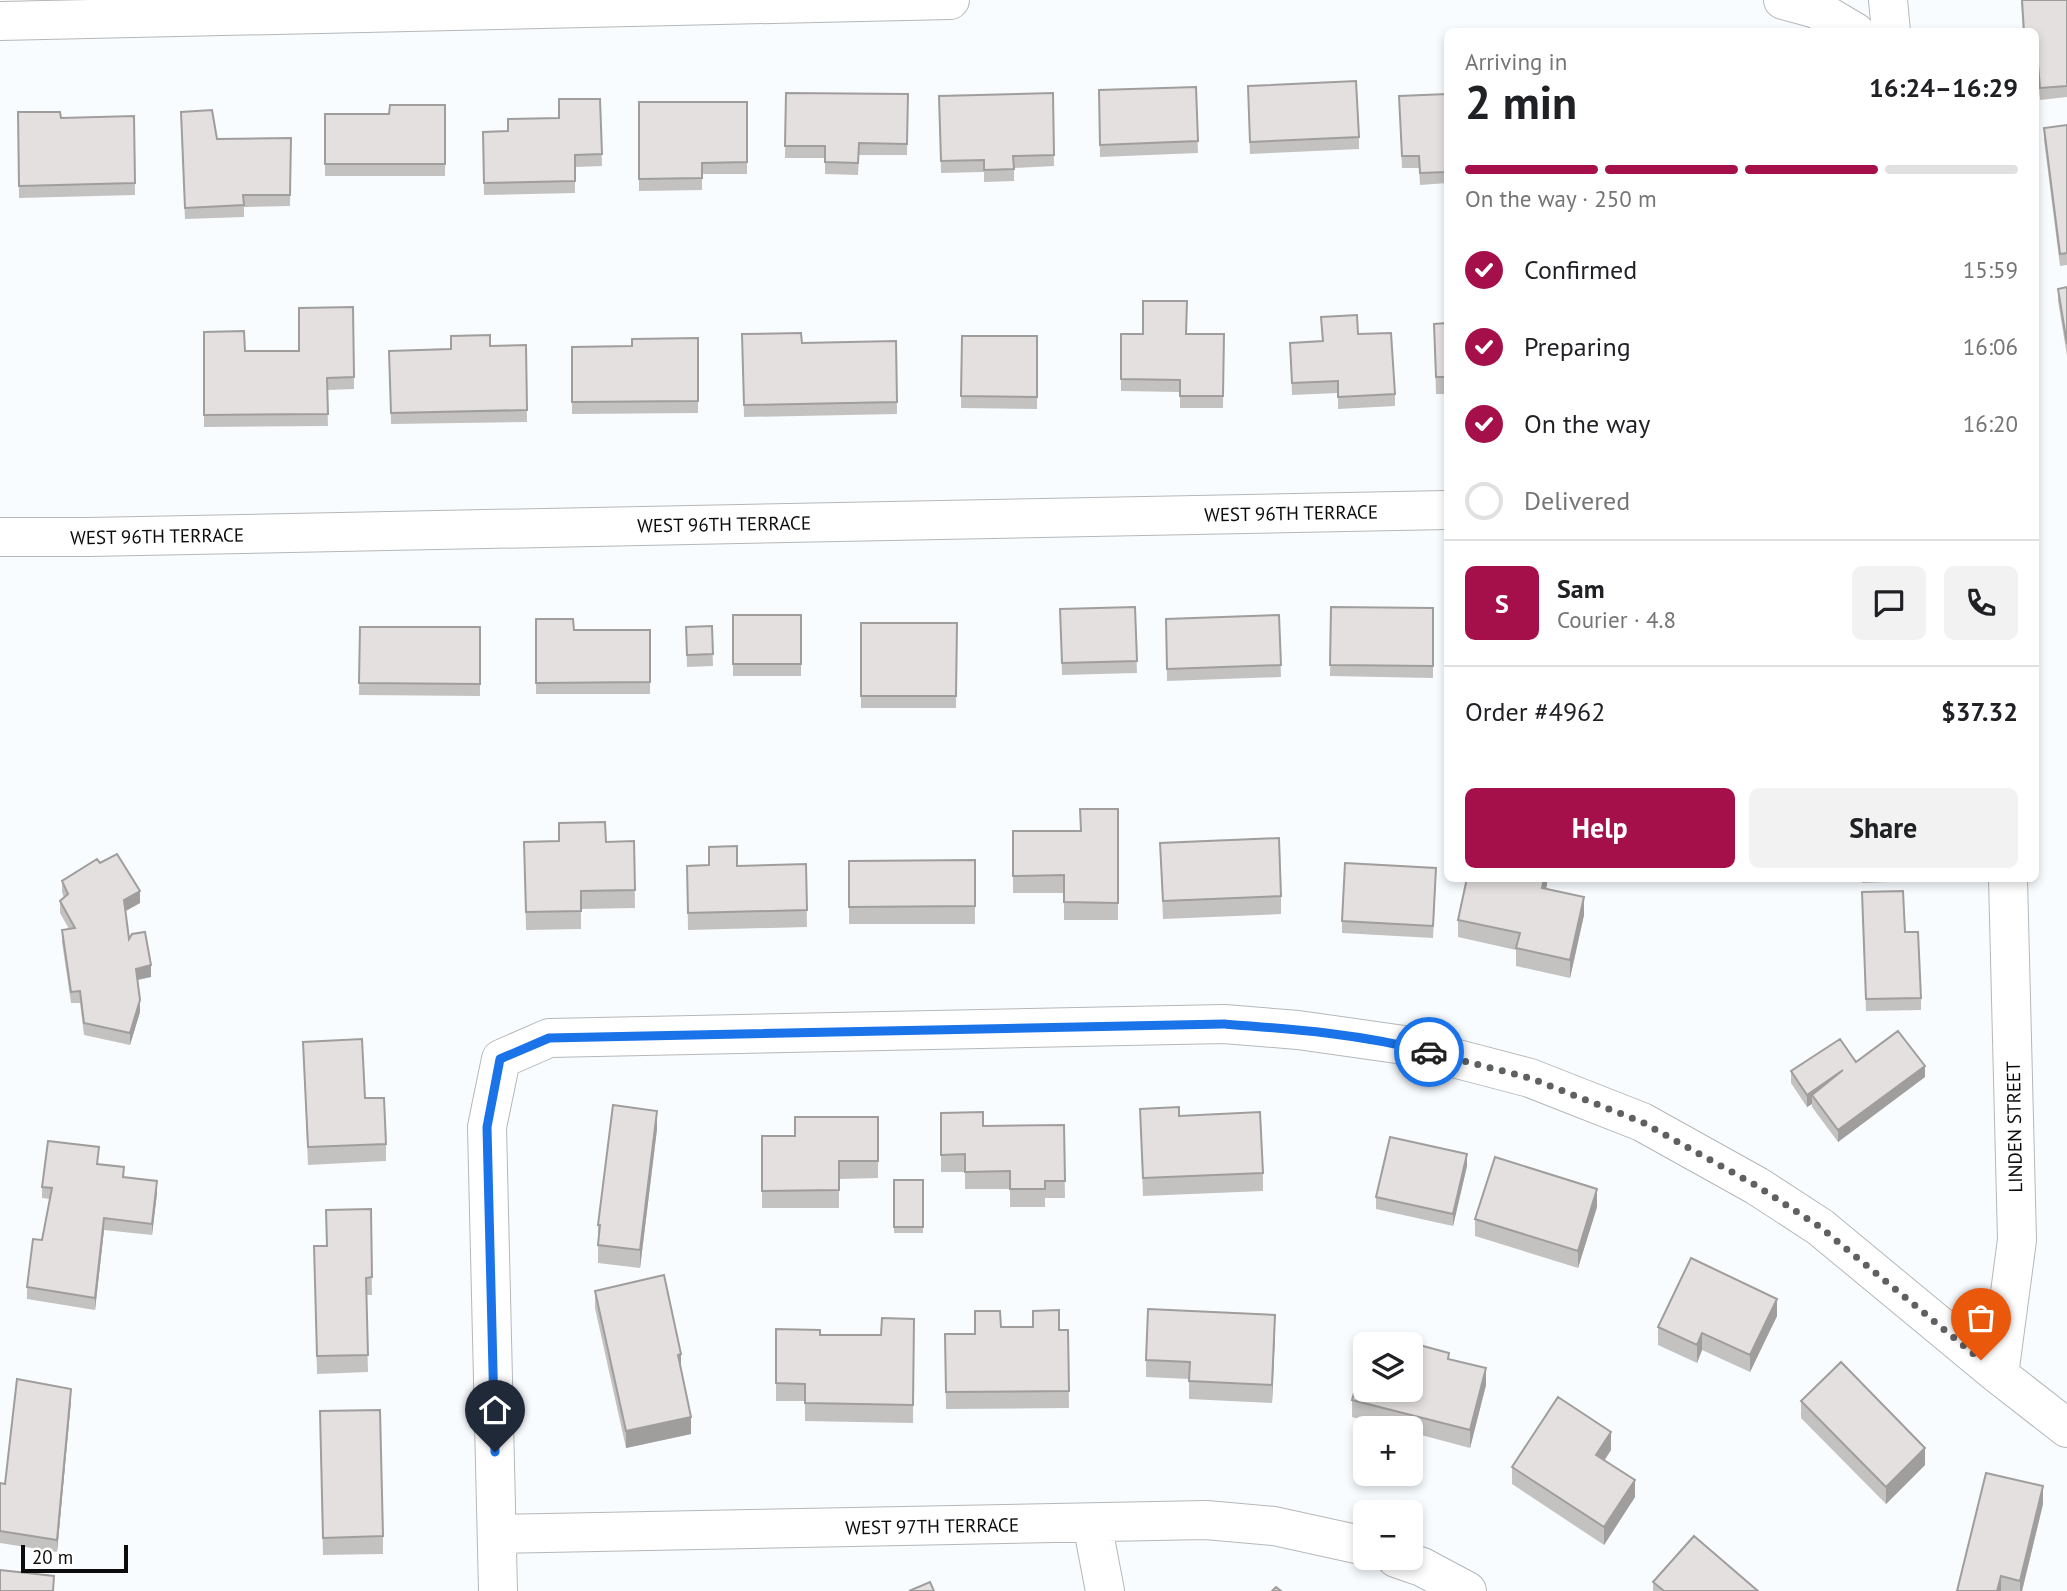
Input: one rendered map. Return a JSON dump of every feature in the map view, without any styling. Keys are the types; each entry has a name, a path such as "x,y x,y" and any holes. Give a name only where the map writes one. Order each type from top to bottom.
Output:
{"street":[{"path":"0,21 950,0"},
{"path":"1783,0 1816,9 1848,28"},
{"path":"1888,0 1891,28"},
{"name":"WEST 96TH TERRACE","path":"0,537 1444,510"},
{"name":"LINDEN STREET","path":"1999,1375 2017,1240 2008,882"},
{"path":"498,1591 487,1127 500,1059 549,1038 1210,1024 1298,1030 1404,1045 1530,1078 1642,1122 1746,1179 1820,1227 2067,1428"},
{"name":"WEST 97TH TERRACE","path":"497,1534 1206,1520 1274,1526 1353,1542"},
{"path":"1093,1523 1105,1591"},
{"path":"1423,1568 1467,1591"}],"building":[{"path":"2022,0 2067,0 2067,86 2040,88 2039,28 2024,28"},
{"path":"1356,81 1359,137 1250,142 1248,86"},
{"path":"1196,87 1198,141 1100,145 1099,90"},
{"path":"786,93 908,94 907,144 859,143 858,163 825,162 825,146 785,146"},
{"path":"1053,93 1054,155 1013,156 1014,169 984,170 984,160 941,161 939,96"},
{"path":"1444,94 1444,172 1420,173 1419,156 1402,156 1399,96"},
{"path":"559,99 600,99 602,154 575,155 575,181 484,183 483,132 508,131 508,119 559,118"},
{"path":"639,102 747,102 747,162 702,163 702,178 639,179"},
{"path":"390,105 445,105 445,164 325,164 325,114 389,114"},
{"path":"212,110 217,139 291,138 290,195 243,195 244,205 185,208 181,112"},
{"path":"18,112 60,112 61,118 134,116 135,183 19,186"},
{"path":"2067,125 2067,253 2060,254 2044,128"},
{"path":"2067,287 2067,344 2058,289"},
{"path":"1143,301 1187,301 1186,334 1224,334 1223,396 1180,396 1180,380 1121,379 1121,334 1143,334"},
{"path":"353,307 354,377 327,378 328,414 204,415 204,332 244,331 245,351 299,351 299,308"},
{"path":"1357,315 1358,334 1391,333 1395,394 1338,397 1338,381 1292,383 1290,343 1323,341 1321,317"},
{"path":"1444,323 1444,377 1436,377 1434,324"},
{"path":"801,333 802,343 896,341 897,402 744,405 742,334"},
{"path":"490,335 490,346 526,345 527,410 391,413 389,351 451,349 451,336"},
{"path":"962,336 1037,336 1037,397 961,396"},
{"path":"698,338 698,401 572,402 572,347 632,346 632,339"},
{"path":"1135,607 1137,661 1062,663 1060,609"},
{"path":"1331,607 1433,608 1433,666 1330,665"},
{"path":"733,615 801,615 801,664 733,664"},
{"path":"1279,615 1281,665 1167,669 1166,619"},
{"path":"536,619 573,619 574,630 650,630 650,682 536,683"},
{"path":"861,623 957,623 956,696 861,696"},
{"path":"712,626 713,654 687,655 686,627"},
{"path":"360,627 480,627 480,684 359,683"},
{"path":"1080,809 1118,809 1118,903 1064,902 1064,875 1013,876 1013,831 1081,831"},
{"path":"605,822 606,842 634,841 635,890 581,891 581,911 526,912 524,842 559,841 559,823"},
{"path":"1279,838 1281,896 1163,901 1160,843"},
{"path":"737,846 737,866 806,864 807,910 688,913 687,866 709,865 709,847"},
{"path":"117,854 140,891 124,900 129,939 132,934 145,932 151,965 136,969 140,1000 130,1033 84,1023 80,991 71,992 62,930 75,928 60,901 68,894 62,881 97,859 100,863"},
{"path":"975,860 975,906 849,907 849,861"},
{"path":"1345,863 1436,868 1433,926 1342,921"},
{"path":"1466,882 1543,882 1542,888 1584,897 1570,960 1516,948 1520,933 1458,920"},
{"path":"1903,891 1905,932 1918,932 1921,998 1866,999 1862,892"},
{"path":"1898,1031 1925,1066 1838,1130 1812,1095 1843,1070 1807,1095 1791,1071 1840,1039 1856,1062"},
{"path":"362,1039 365,1098 384,1098 386,1144 308,1147 303,1042"},
{"path":"613,1105 657,1111 640,1250 598,1245 598,1225"},
{"path":"1179,1107 1179,1116 1260,1112 1263,1173 1143,1178 1140,1109"},
{"path":"983,1112 983,1126 1064,1125 1065,1181 1045,1181 1045,1189 1010,1189 1010,1171 965,1172 965,1154 941,1155 941,1113"},
{"path":"795,1117 878,1117 878,1161 839,1161 839,1190 762,1191 762,1136 795,1136"},
{"path":"1390,1137 1467,1154 1453,1214 1376,1197"},
{"path":"48,1141 99,1147 97,1164 124,1167 123,1177 157,1181 152,1224 104,1218 95,1298 27,1287 33,1239 42,1240 52,1188 42,1187"},
{"path":"1495,1157 1597,1189 1578,1251 1475,1219"},
{"path":"894,1180 923,1180 923,1227 894,1227"},
{"path":"371,1209 372,1277 366,1278 368,1355 317,1356 314,1246 327,1246 326,1210"},
{"path":"1691,1258 1777,1299 1750,1355 1702,1333 1697,1345 1658,1327"},
{"path":"664,1275 691,1417 626,1431 595,1291"},
{"path":"1148,1309 1275,1315 1272,1385 1189,1381 1190,1362 1146,1360"},
{"path":"1059,1310 1059,1330 1068,1330 1069,1391 946,1392 945,1334 975,1334 975,1311 1000,1311 1001,1327 1033,1327 1033,1311"},
{"path":"882,1318 914,1319 913,1405 805,1403 805,1384 776,1383 776,1329 820,1330 820,1335 881,1335"},
{"path":"1423,1346 1449,1353 1448,1359 1486,1368 1470,1430 1360,1402 1423,1402"},
{"path":"1841,1362 1925,1448 1886,1487 1801,1401"},
{"path":"17,1379 71,1389 57,1540 0,1531 0,1483 5,1484"},
{"path":"1558,1397 1611,1432 1596,1455 1635,1480 1604,1527 1512,1467"},
{"path":"380,1410 383,1536 323,1538 320,1411"},
{"path":"1986,1473 2043,1486 2020,1581 2001,1576 1997,1591 1957,1591"},
{"path":"1694,1536 1758,1591 1664,1591 1653,1582"},
{"path":"0,1570 54,1576 53,1591 0,1591"},
{"path":"930,1582 934,1591 909,1591"}],"way so far":[{"path":"1429,1052 1530,1078 1642,1122 1757,1186 1820,1227 1981,1360"}],"route":[{"path":"495,1452 487,1127 500,1059 549,1038 1224,1024 1298,1030 1404,1045 1429,1052"}]}
